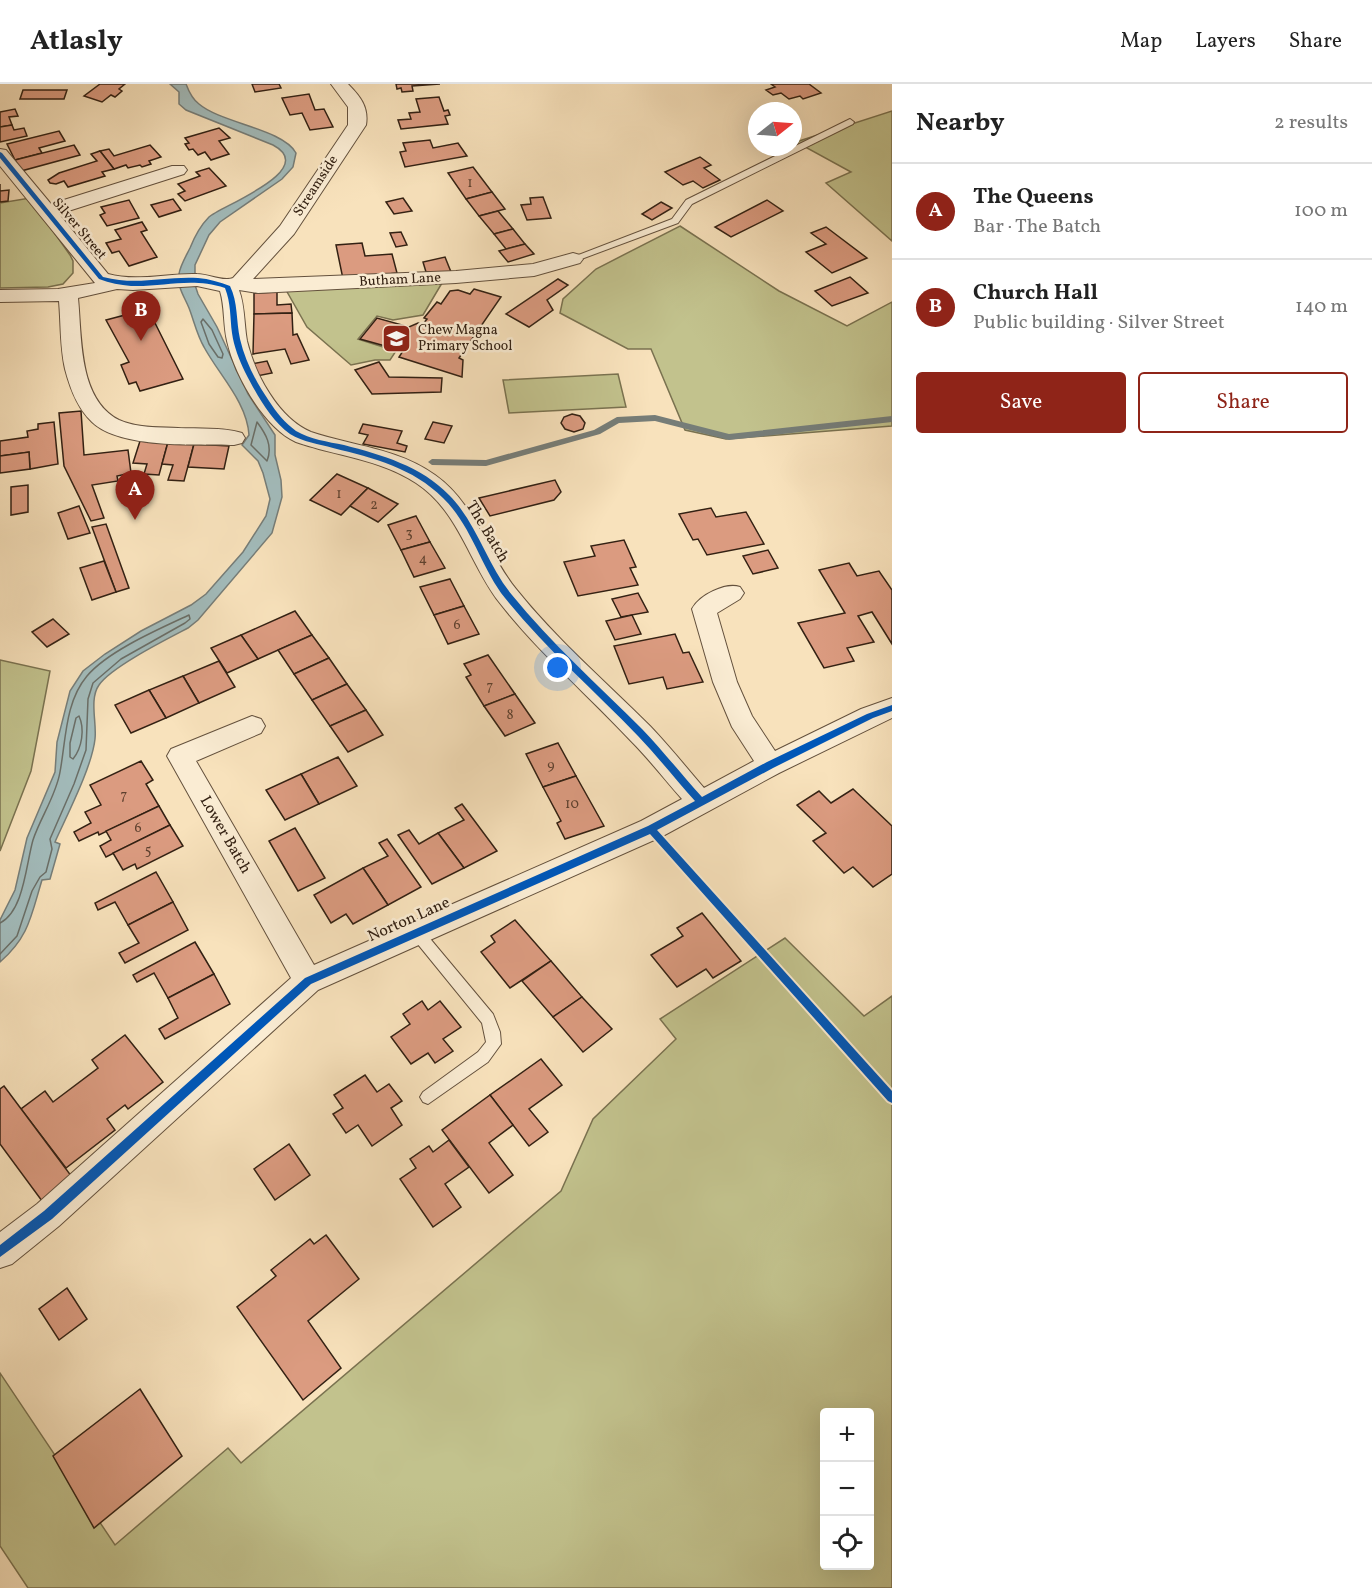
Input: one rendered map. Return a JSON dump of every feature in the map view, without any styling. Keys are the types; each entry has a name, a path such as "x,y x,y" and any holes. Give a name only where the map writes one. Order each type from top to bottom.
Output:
{"street":[{"name":"Streamside","path":"234,285 288,230 357,125 360,113 358,104 339,84"},
{"name":"Silver Street","path":"0,154 101,278 114,283"},
{"path":"46,212 178,170"},
{"path":"146,180 158,195"},
{"name":"Butham Lane","path":"234,285 258,286 456,277 534,270 573,259"},
{"path":"0,296 68,296 114,283 137,284 203,279 234,285"},
{"name":"The Batch","path":"234,285 237,339 243,359 261,395 284,423 294,432 310,439 381,457 410,469 434,485 450,500 504,591 538,633 641,735 700,801"},
{"path":"68,296 77,376 85,398 93,411 119,430 234,438"},
{"path":"732,593 704,609 725,682 741,720 770,765"},
{"name":"Norton Lane","path":"0,1252 48,1215 308,981 651,830 700,801 770,765 870,716 892,708"},
{"name":"Lower Batch","path":"252,726 180,756 308,981"}],"lane":[{"path":"573,259 675,221 689,202 850,122"},
{"path":"417,933 488,1019 493,1032 494,1044 483,1057 428,1096"}],"green space":[{"path":"892,111 892,241 826,183 851,172 802,145 802,140"},
{"path":"30,198 70,255 73,261 73,273 63,284 48,287 0,288 0,203"},
{"path":"680,226 779,291 847,326 892,302 892,426 726,439 685,430 651,349 628,349 560,313 563,299 596,269"},
{"path":"442,283 423,315 393,320 377,316 358,339 396,351 390,360 375,360 351,365 307,327 286,290"},
{"path":"618,374 626,407 509,413 503,380"},
{"path":"0,660 50,671 31,771 0,851"},
{"path":"785,938 864,1016 892,996 892,1588 28,1588 0,1546 0,1373 115,1545 228,1448 241,1463 561,1191 593,1119 676,1039 660,1019"}],"water":[{"path":"170,84 186,84 194,100 209,111 278,138 296,153 293,167 282,179 220,222 209,235 195,265 195,285 198,294 217,327 248,394 275,435 275,455 281,480 282,497 272,533 198,620 127,662 99,685 94,697 93,750 55,842 60,844 50,879 42,880 32,915 23,935 0,962 0,920 15,890 27,838 55,772 57,742 70,691 83,671 105,654 206,594 243,552 266,516 270,499 258,461 242,445 249,435 243,411 197,333 181,291 179,279 183,261 206,220 277,176 285,165 284,155 273,145 186,110 179,104 179,92"}],"building":[{"path":"100,84 125,84 119,89 122,91 115,97 111,95 102,102 84,96"},
{"path":"252,84 279,84 281,88 255,92"},
{"path":"396,84 440,84 412,86 413,91 402,92 401,88 397,89"},
{"path":"771,84 809,84 821,93 803,99 800,96 789,99 781,93 773,95 766,90 775,87"},
{"path":"23,90 67,90 64,99 20,99"},
{"path":"309,94 315,110 324,109 333,127 310,130 302,113 290,115 282,98"},
{"path":"439,97 444,111 448,110 450,115 445,116 448,124 401,129 398,120 411,119 409,113 420,112 416,99"},
{"path":"15,109 18,116 9,117 12,125 0,127 0,112"},
{"path":"12,125 14,130 24,128 27,136 0,142 0,127"},
{"path":"219,128 230,138 219,141 229,154 211,160 205,152 198,155 193,149 189,150 185,144 189,143 185,138"},
{"path":"59,131 65,141 39,148 42,153 15,160 7,144"},
{"path":"430,140 433,148 458,143 467,156 405,167 400,152 406,151 403,143"},
{"path":"74,145 80,155 21,171 15,160"},
{"path":"150,145 161,157 149,161 151,164 142,167 140,165 128,168 126,165 114,169 100,151 109,149 114,156"},
{"path":"100,151 114,169 102,172 105,176 68,187 64,181 56,184 48,180 59,173 97,161 91,154"},
{"path":"700,157 711,165 704,168 720,180 703,188 693,181 683,185 665,172"},
{"path":"473,167 492,192 466,199 448,173"},
{"path":"209,168 226,186 185,201 178,194 185,191 178,184 200,176 196,172"},
{"path":"9,190 8,201 0,202 0,191"},
{"path":"492,192 505,209 479,216 466,199"},
{"path":"543,197 551,218 527,220 521,205 531,204 530,198"},
{"path":"403,198 412,211 394,214 386,202"},
{"path":"173,199 181,210 159,217 151,205"},
{"path":"129,200 139,218 107,226 100,215 105,213 101,207"},
{"path":"767,200 783,211 731,237 715,227"},
{"path":"661,202 672,208 652,220 642,214"},
{"path":"498,211 513,229 494,234 479,216"},
{"path":"142,222 147,230 141,232 157,257 129,266 119,251 112,253 106,243 121,239 115,230"},
{"path":"826,227 867,258 832,273 806,252 826,244 811,233"},
{"path":"513,229 525,244 506,249 494,234"},
{"path":"401,232 407,245 396,247 390,233"},
{"path":"362,243 365,256 392,254 397,273 343,279 336,245"},
{"path":"525,244 534,254 508,262 499,251"},
{"path":"445,257 451,272 426,272 423,262"},
{"path":"850,277 868,293 832,306 815,291"},
{"path":"558,279 568,285 547,300 553,310 529,327 506,314"},
{"path":"474,289 501,297 459,358 463,360 462,377 399,357 403,351 360,339 377,318 409,327 418,323 423,324 427,319 424,318 437,302 441,304 450,291 458,290 470,294"},
{"path":"277,292 277,305 291,304 292,313 254,314 254,293"},
{"path":"148,309 183,379 140,391 136,382 129,384 121,365 129,362 106,320"},
{"path":"292,313 293,335 297,334 309,360 291,364 285,349 253,354 254,314"},
{"path":"267,361 272,373 257,376 252,364"},
{"path":"379,362 389,377 442,378 441,392 372,394 355,370"},
{"path":"81,411 84,455 128,450 131,473 117,476 118,481 92,485 104,518 91,521 64,466 59,413"},
{"path":"572,414 580,416 585,423 583,429 574,432 565,429 561,423 564,417"},
{"path":"54,422 58,464 30,469 29,452 0,456 0,441 28,437 27,431 38,429 38,424"},
{"path":"433,422 452,426 444,443 425,439"},
{"path":"363,424 402,431 397,443 407,446 405,452 363,444 368,435 359,433"},
{"path":"140,441 168,442 159,475 144,474 147,464 133,463"},
{"path":"168,442 194,444 184,481 168,480 173,465 162,464"},
{"path":"194,444 229,446 224,469 188,467"},
{"path":"29,452 30,469 0,473 0,456"},
{"path":"337,474 368,488 341,515 310,500"},
{"path":"555,480 561,492 554,500 490,516 479,498"},
{"path":"28,485 28,512 11,515 11,487"},
{"path":"368,488 398,504 378,522 350,506"},
{"path":"79,506 90,533 68,539 58,513"},
{"path":"711,508 716,517 746,512 764,544 707,555 698,539 693,540 679,514"},
{"path":"416,516 430,542 401,550 388,525"},
{"path":"106,524 129,588 116,592 92,527"},
{"path":"624,540 636,567 630,568 638,585 578,596 564,562 595,556 591,546"},
{"path":"430,542 445,568 414,577 401,550"},
{"path":"768,550 778,568 753,574 743,556"},
{"path":"104,561 116,592 92,600 80,568"},
{"path":"849,563 857,576 879,571 892,590 892,644 872,612 858,616 874,642 847,648 854,661 824,668 798,623 845,613 819,570"},
{"path":"450,579 464,606 434,615 420,587"},
{"path":"638,593 648,612 621,617 612,599"},
{"path":"464,606 479,634 448,644 434,615"},
{"path":"295,611 312,635 258,659 241,635"},
{"path":"632,615 641,634 615,640 606,621"},
{"path":"53,619 69,634 47,647 32,632"},
{"path":"675,634 683,653 689,652 703,682 667,689 663,677 629,684 614,646"},
{"path":"241,635 258,659 227,673 211,648"},
{"path":"312,635 329,658 294,674 278,650"},
{"path":"488,655 515,694 484,706 466,677 471,675 464,664"},
{"path":"329,658 347,684 312,700 294,674"},
{"path":"219,661 235,687 199,703 183,676"},
{"path":"183,676 199,703 166,718 149,690"},
{"path":"347,684 366,710 330,726 312,700"},
{"path":"149,690 166,718 131,733 115,705"},
{"path":"515,694 535,723 505,736 484,706"},
{"path":"366,710 383,735 348,752 330,726"},
{"path":"558,743 576,776 543,787 526,754"},
{"path":"338,757 357,786 319,804 301,774"},
{"path":"141,761 153,780 146,784 159,806 99,835 98,832 79,841 74,832 91,823 85,812 101,805 90,785"},
{"path":"301,774 319,804 285,820 266,790"},
{"path":"576,776 604,826 565,839 557,823 561,821 543,787"},
{"path":"853,789 892,826 892,874 873,887 853,867 844,873 813,841 826,833 797,805 819,791 831,803"},
{"path":"462,804 497,851 464,868 438,833 464,820 455,808"},
{"path":"159,806 170,825 106,857 100,846 111,840 106,831"},
{"path":"170,825 183,846 137,869 135,864 123,870 113,853"},
{"path":"295,828 325,878 298,891 269,841"},
{"path":"409,830 419,844 438,833 464,868 432,884 398,835"},
{"path":"387,839 421,887 388,905 363,868 388,856 379,843"},
{"path":"363,868 388,905 353,924 346,914 331,923 314,895"},
{"path":"156,872 173,902 128,925 115,902 98,910 95,903"},
{"path":"173,902 188,930 125,963 119,953 139,943 128,925"},
{"path":"702,913 741,961 713,978 706,969 677,987 651,955 683,936 677,928"},
{"path":"515,920 551,961 510,988 481,952 495,942 491,936"},
{"path":"195,942 214,974 168,998 154,973 137,982 133,975"},
{"path":"551,961 582,997 553,1017 522,981"},
{"path":"214,974 230,1004 165,1039 159,1029 178,1018 168,998"},
{"path":"582,997 612,1029 583,1052 553,1017"},
{"path":"422,1001 428,1010 440,1001 461,1027 443,1039 453,1051 435,1063 428,1053 411,1064 391,1037 410,1024 403,1014"},
{"path":"125,1035 163,1082 128,1109 125,1105 107,1119 115,1130 66,1168 21,1109 45,1091 53,1102 98,1068 92,1060"},
{"path":"541,1059 562,1085 529,1109 548,1132 529,1146 490,1095"},
{"path":"365,1075 377,1092 389,1084 402,1101 391,1108 402,1125 372,1146 358,1125 346,1133 333,1114 343,1108 334,1095"},
{"path":"4,1086 72,1177 42,1201 0,1144 0,1089"},
{"path":"490,1095 513,1125 489,1143 513,1175 489,1193 442,1130"},
{"path":"449,1140 469,1167 445,1184 461,1207 433,1227 400,1179 416,1168 410,1159 429,1146 433,1152"},
{"path":"289,1144 310,1175 275,1200 254,1169"},
{"path":"326,1235 359,1279 308,1321 341,1368 303,1400 237,1307 276,1276 271,1270 310,1239 314,1244"},
{"path":"67,1288 87,1319 59,1340 39,1309"},
{"path":"140,1389 182,1456 94,1528 53,1456"}],"waterway":[{"path":"432,462 486,463 597,432 617,420 655,418 729,437 892,419"}],"cycle path":[{"path":"0,154 101,278 133,284 197,280 228,287 237,340 244,361 264,399 279,419 293,432 303,437 382,458 411,470 437,488 458,510 492,573 523,614 640,733 700,801"},
{"path":"0,1252 48,1215 308,981 651,829 770,765 870,716 892,708"},
{"path":"651,829 892,1098"}],"place":[{"name":"Chew Magna Primary School","path":"397,338"},
{"name":"Church Hall","path":"141,341"},
{"name":"The Queens","path":"135,520"}]}
